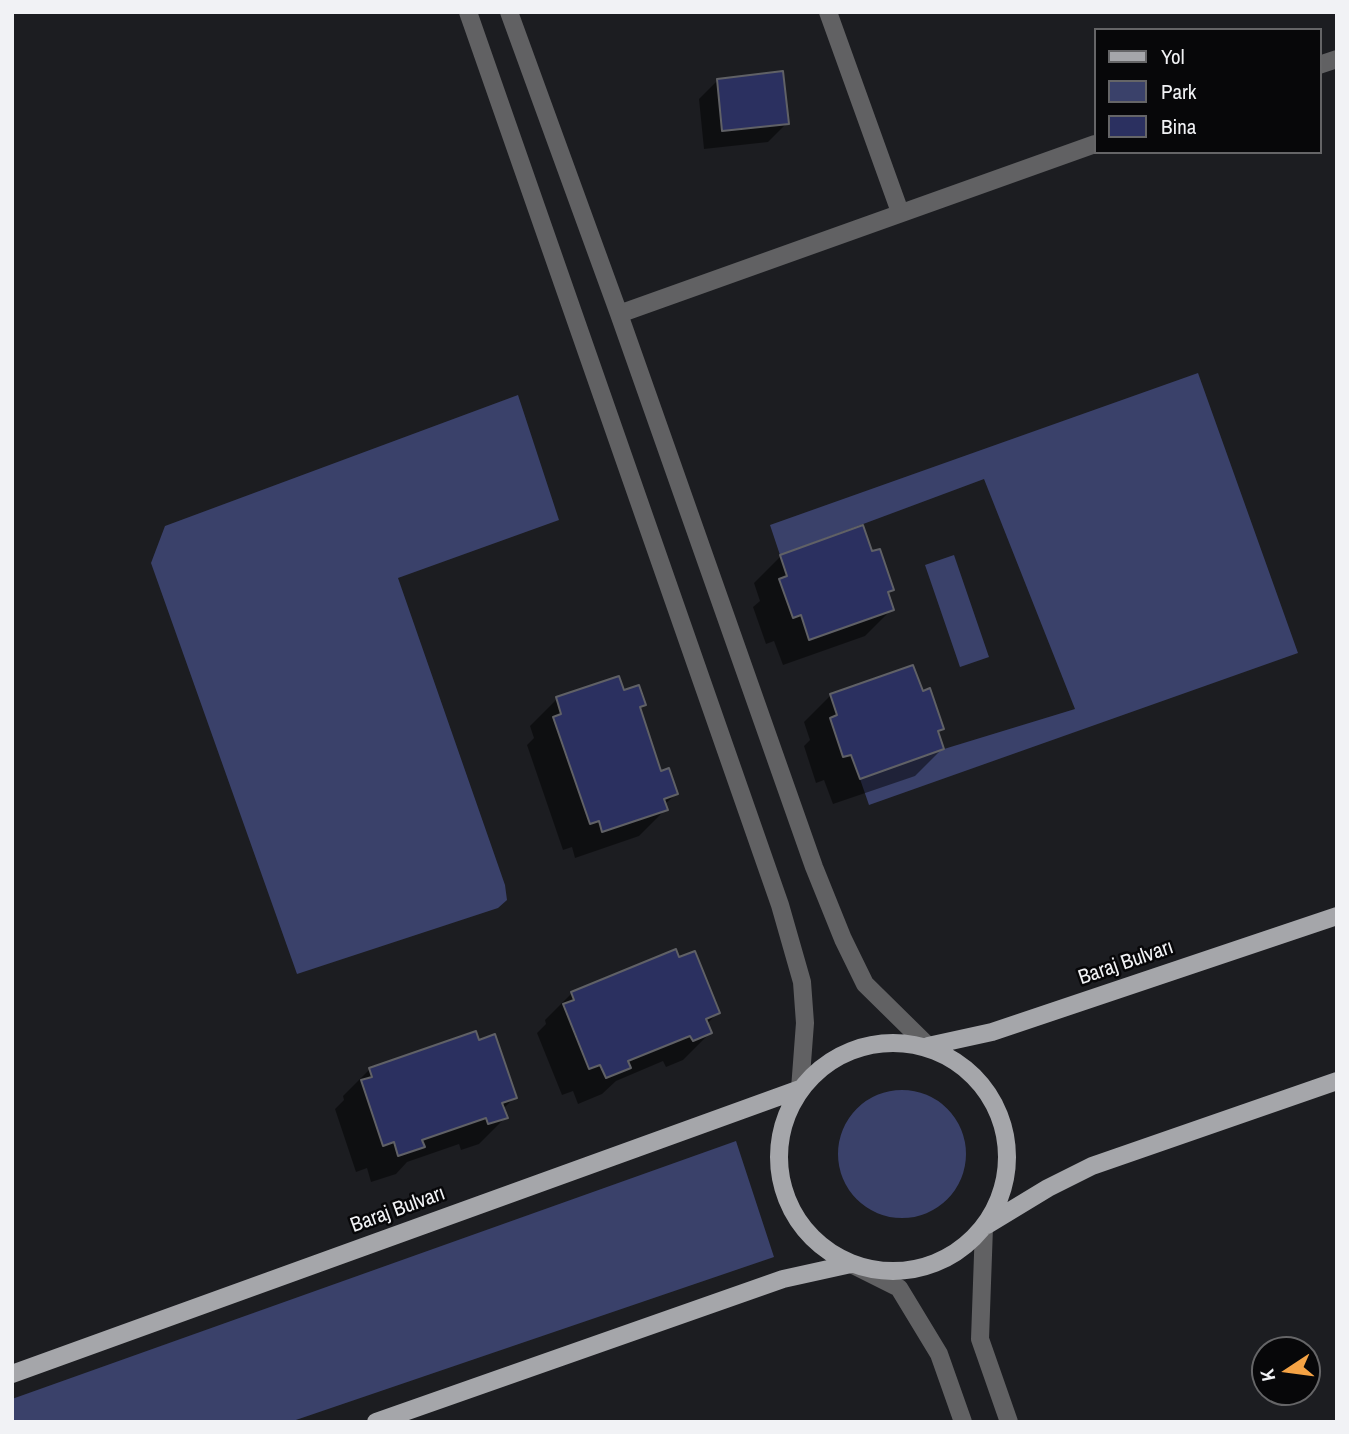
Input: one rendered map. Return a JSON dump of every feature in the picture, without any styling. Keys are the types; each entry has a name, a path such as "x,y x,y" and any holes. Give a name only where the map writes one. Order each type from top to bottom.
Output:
{"main road":[{"name":"Baraj Bulvarı","path":"928,1046 992,1032 1337,916"},
{"path":"985,1227 1002,1195 1009,1159 1003,1122 987,1089 961,1063 928,1046 892,1041 857,1047 825,1063 800,1089 785,1120 778,1154 783,1189 797,1220 821,1246 851,1264 887,1272 923,1268 957,1253 985,1227 1048,1188 1092,1166 1337,1081"},
{"name":"Baraj Bulvarı","path":"12,1374 800,1089"},
{"path":"376,1422 783,1279 851,1264"}],"street":[{"path":"468,12 780,905 802,982 806,1024 800,1089"},
{"path":"509,12 810,855 843,940 865,984 928,1046"},
{"path":"828,12 900,212"},
{"path":"618,314 1094,144"},
{"path":"985,1227 980,1339 1009,1422"},
{"path":"851,1264 899,1288 939,1354 963,1422"}],"green space":[{"path":"1198,373 1298,653 869,805 860,779 944,749 1075,709 984,479 780,555 770,525"},
{"path":"518,395 559,520 398,578 505,885 507,900 498,908 297,974 151,563 165,526"},
{"path":"954,555 989,657 960,667 925,565"},
{"path":"902,1090 926,1095 947,1109 961,1130 966,1154 961,1178 947,1199 926,1213 902,1218 878,1213 857,1199 843,1178 838,1154 843,1130 857,1109 878,1095"},
{"path":"736,1141 774,1257 290,1422 12,1422 12,1399"}],"building":[{"path":"783,71 789,124 722,131 717,79"},
{"path":"863,525 872,551 880,549 894,590 888,592 894,610 809,640 801,615 793,618 779,579 787,576 780,555"},
{"path":"913,665 923,691 930,688 944,729 938,731 944,749 860,779 851,755 843,757 830,718 837,715 830,694"},
{"path":"619,676 624,690 639,685 646,705 640,707 661,771 669,768 678,794 664,799 668,810 602,832 599,821 590,824 553,717 561,714 556,697"},
{"path":"676,949 679,957 695,951 720,1013 706,1019 712,1033 693,1041 690,1036 628,1061 631,1068 606,1078 600,1065 589,1069 563,1004 574,1000 571,992"},
{"path":"476,1031 479,1040 495,1034 517,1098 502,1103 508,1118 488,1124 486,1118 422,1140 425,1147 398,1156 394,1142 383,1146 361,1080 372,1077 369,1068"}]}
